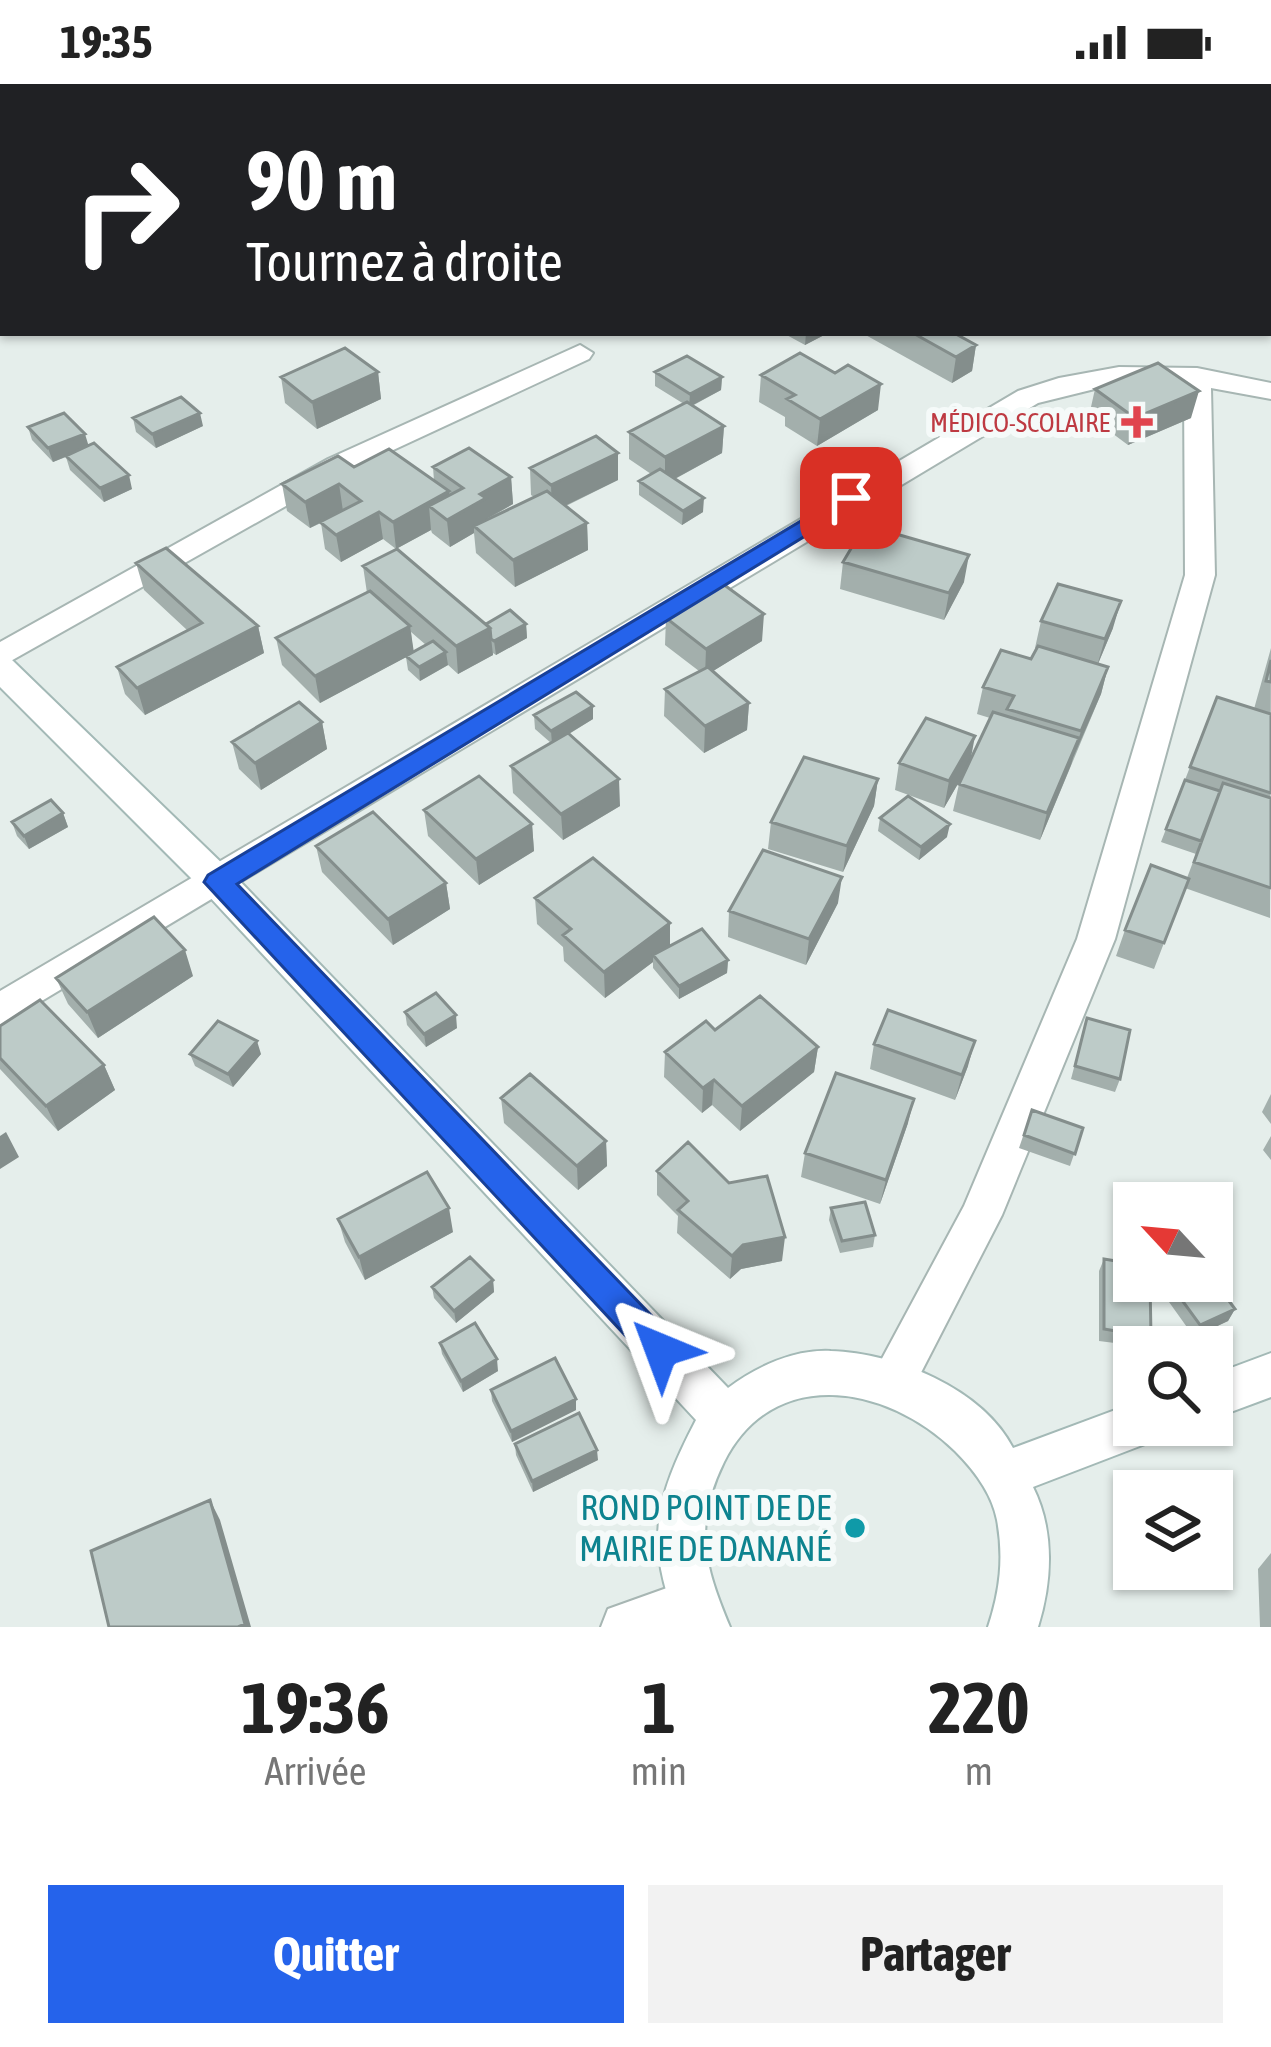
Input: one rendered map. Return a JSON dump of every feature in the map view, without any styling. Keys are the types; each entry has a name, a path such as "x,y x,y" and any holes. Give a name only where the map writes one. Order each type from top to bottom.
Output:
{"street":[{"path":"0,656 338,465 580,353"},
{"path":"0,1010 428,759 851,498 1028,397 1081,378 1148,372 1271,391"},
{"path":"894,1378 981,1215 1096,940 1200,574 1197,376"},
{"path":"0,668 218,882 724,1417"},
{"path":"626,1627 698,1616 680,1556 681,1508 694,1463 724,1417 753,1394 798,1375 845,1371 894,1378 938,1400 964,1422 1006,1474 1024,1528 1026,1584 1013,1627"},
{"path":"1233,1389 1271,1375"},
{"path":"1006,1474 1113,1434"}],"building":[{"path":"918,336 960,336 976,345 956,357"},
{"path":"345,348 378,372 312,402 281,377"},
{"path":"800,353 835,373 848,365 881,384 820,419 787,399 795,395 761,375"},
{"path":"687,356 722,377 690,394 655,372"},
{"path":"1158,363 1199,391 1135,418 1095,389"},
{"path":"181,397 200,413 152,434 133,418"},
{"path":"687,402 724,426 665,457 629,432"},
{"path":"64,413 85,434 48,448 28,427"},
{"path":"596,436 618,453 551,485 530,468"},
{"path":"94,443 129,475 100,488 66,456"},
{"path":"469,448 511,477 447,520 429,506 463,488 433,467"},
{"path":"389,449 449,491 393,522 379,512 336,535 320,522 361,501 339,484 305,502 282,484 338,456 354,467"},
{"path":"660,469 704,498 683,511 639,481"},
{"path":"547,491 587,523 513,560 474,526"},
{"path":"865,525 969,555 949,593 843,562"},
{"path":"166,548 258,626 137,688 117,667 202,623 136,563"},
{"path":"397,549 490,628 456,646 363,566"},
{"path":"723,584 764,614 706,649 666,618"},
{"path":"1058,584 1121,601 1105,639 1041,621"},
{"path":"370,591 410,626 315,676 276,638"},
{"path":"510,610 526,624 494,641 486,624"},
{"path":"433,641 446,652 419,667 406,656"},
{"path":"1038,646 1108,667 1081,731 1007,709 1014,696 983,687 1001,650 1031,659"},
{"path":"708,667 749,703 705,726 665,689"},
{"path":"576,692 593,706 551,731 534,715"},
{"path":"1217,697 1271,714 1271,793 1190,767"},
{"path":"299,702 322,722 255,763 232,742"},
{"path":"993,712 1079,738 1047,813 959,784"},
{"path":"926,718 975,736 949,781 899,763"},
{"path":"568,733 619,779 561,814 511,766"},
{"path":"804,757 878,779 847,846 771,822"},
{"path":"479,776 532,824 476,859 424,810"},
{"path":"1185,780 1220,791 1201,841 1166,829"},
{"path":"1223,783 1271,798 1271,888 1194,862"},
{"path":"908,796 950,824 921,847 880,818"},
{"path":"51,800 63,813 24,836 12,822"},
{"path":"373,812 446,883 388,919 316,846"},
{"path":"763,850 842,877 809,939 729,911"},
{"path":"593,858 670,923 604,972 563,935 571,929 535,898"},
{"path":"1151,865 1189,879 1164,943 1125,930"},
{"path":"154,917 185,950 87,1012 56,978"},
{"path":"702,929 728,960 679,986 653,955"},
{"path":"436,993 456,1015 424,1034 405,1012"},
{"path":"760,996 818,1047 742,1106 714,1080 703,1088 665,1052 706,1021 715,1030"},
{"path":"40,1000 104,1065 46,1106 0,1058 0,1026"},
{"path":"888,1010 975,1041 962,1075 874,1044"},
{"path":"1087,1018 1130,1030 1120,1079 1075,1066"},
{"path":"218,1021 257,1041 228,1074 190,1054"},
{"path":"836,1073 914,1099 886,1180 805,1153"},
{"path":"530,1074 606,1141 577,1166 501,1098"},
{"path":"1032,1110 1083,1128 1075,1154 1024,1135"},
{"path":"688,1142 729,1183 767,1176 785,1237 743,1245 732,1256 678,1210 688,1201 657,1171"},
{"path":"427,1172 449,1208 359,1257 338,1219"},
{"path":"865,1202 875,1235 842,1241 831,1208"},
{"path":"470,1257 493,1280 454,1311 432,1287"},
{"path":"1104,1259 1113,1260 1113,1302 1150,1302 1151,1326 1104,1329"},
{"path":"1183,1302 1230,1302 1235,1309 1200,1325"},
{"path":"475,1323 497,1359 461,1381 440,1343"},
{"path":"555,1358 576,1399 511,1431 491,1390"},
{"path":"579,1413 597,1450 532,1481 515,1444"},
{"path":"210,1500 245,1624 109,1627 91,1551"}],"place":[{"name":"MÉDICO-SCOLAIRE","path":"1137,422"},
{"name":"ROND POINT DE DE MAIRIE DE DANANÉ","path":"855,1528"}],"route":[{"path":"661,1350 218,882 428,759 851,498"}]}
